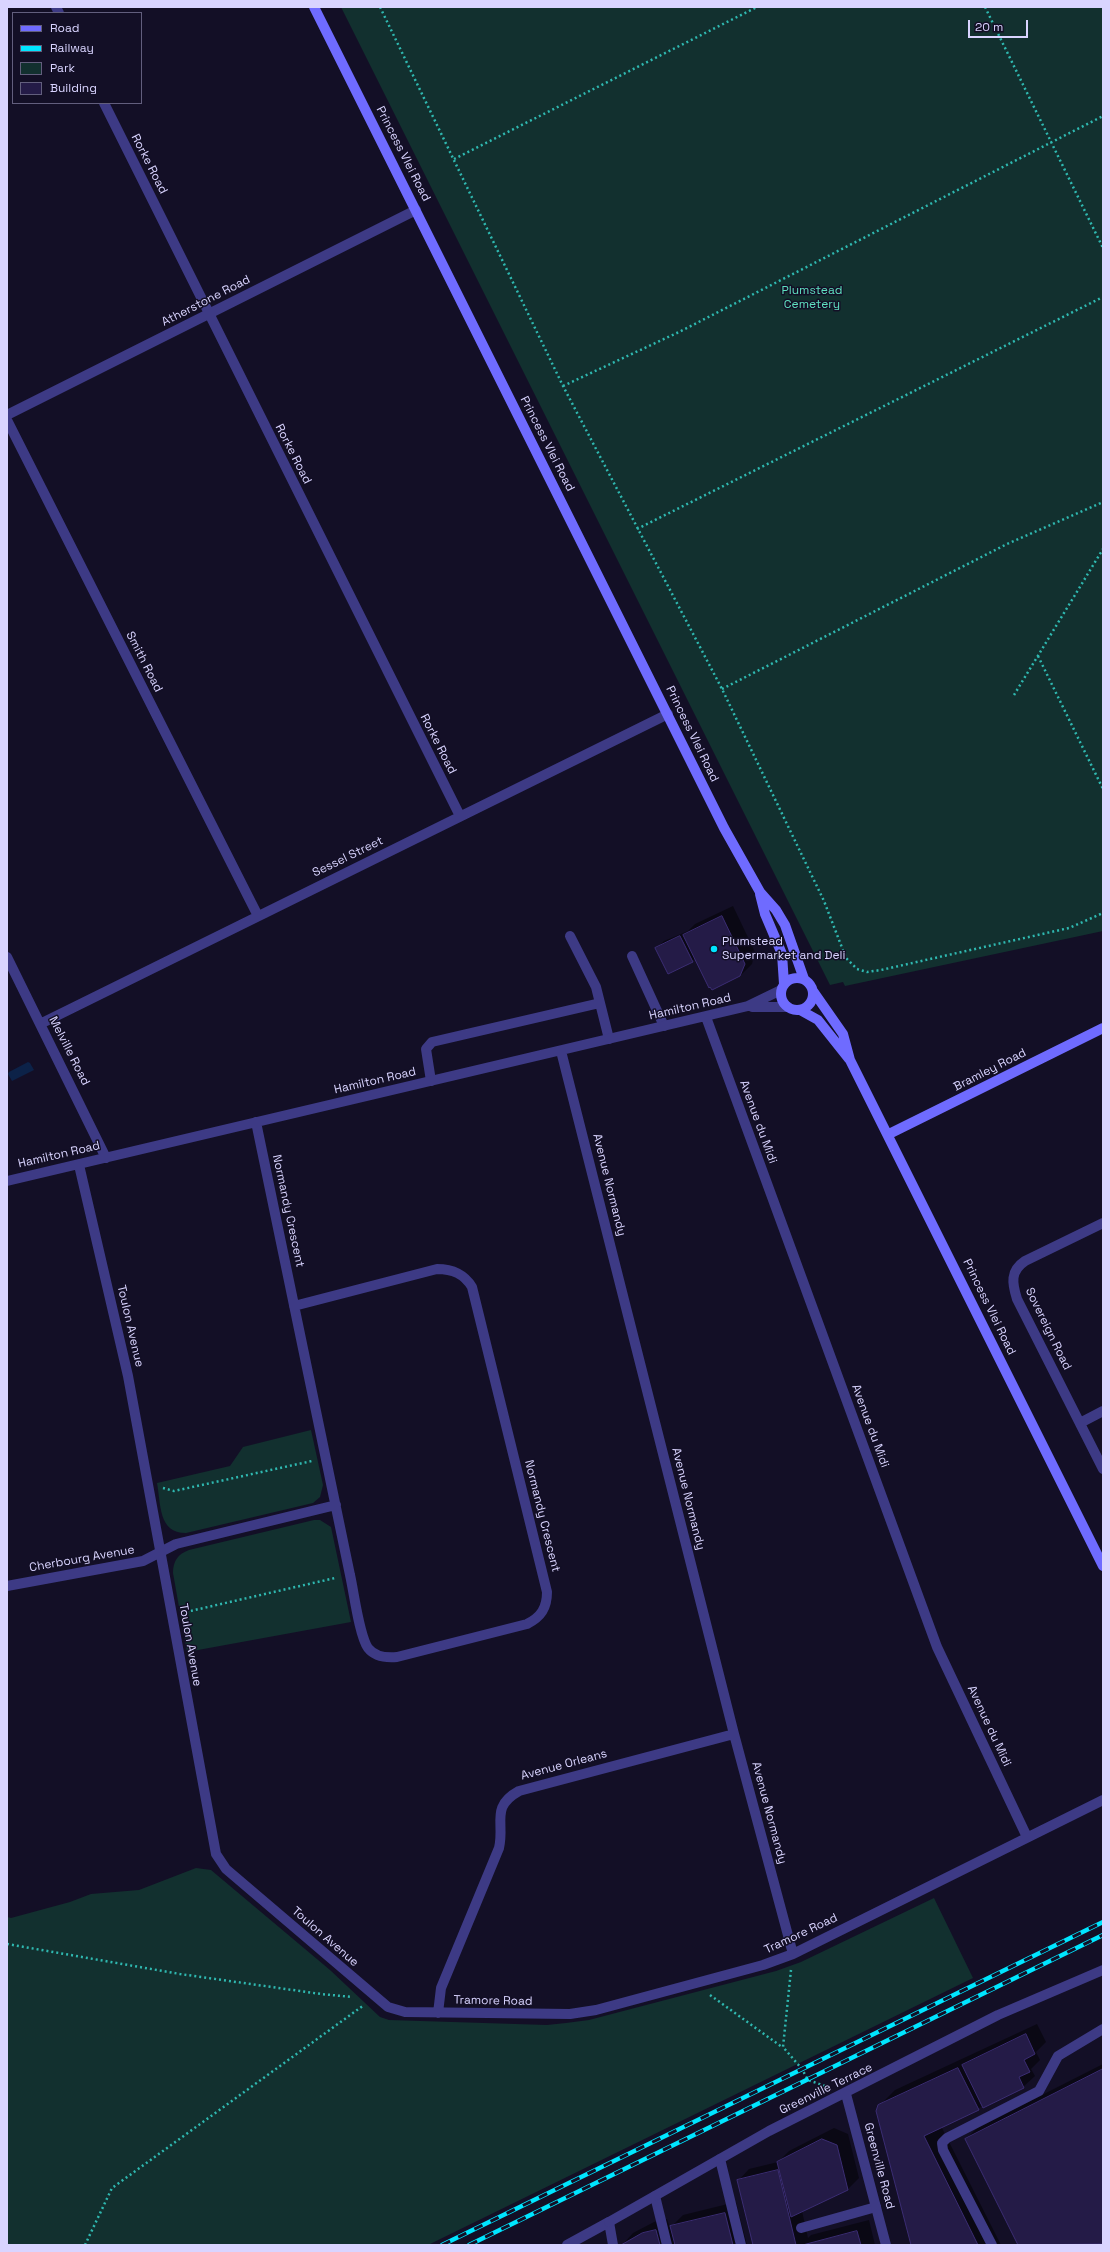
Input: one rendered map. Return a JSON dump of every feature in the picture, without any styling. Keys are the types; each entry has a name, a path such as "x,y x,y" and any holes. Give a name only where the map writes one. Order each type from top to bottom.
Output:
{"street":[{"name":"Princess Vlei Road","path":"314,7 724,828 760,892 776,910 785,925 804,979"},
{"name":"Rorke Road","path":"104,104 460,816"},
{"name":"Atherstone Road","path":"7,415 416,210"},
{"name":"Smith Road","path":"7,420 258,916"},
{"name":"Sessel Street","path":"40,1024 668,714"},
{"name":"Princess Vlei Road","path":"760,892 765,914 782,954 783,987"},
{"path":"570,936 596,987 609,1039"},
{"path":"632,956 664,1026"},
{"name":"Melville Road","path":"7,957 106,1158"},
{"path":"793,978 804,979 813,991 810,1003 800,1010 788,1007 783,1002 783,987 793,978"},
{"name":"Hamilton Road","path":"7,1181 706,1017 748,1006 783,987"},
{"name":"Princess Vlei Road","path":"813,991 843,1034 850,1060"},
{"path":"431,1081 426,1053 429,1044 600,1003"},
{"name":"Hamilton Road","path":"748,1006 788,1007"},
{"name":"Princess Vlei Road","path":"800,1010 818,1020 850,1060 889,1134 985,1331 1103,1566"},
{"name":"Avenue du Midi","path":"706,1017 937,1647 1027,1837"},
{"name":"Bramley Road","path":"889,1134 1103,1028"},
{"name":"Avenue Normandy","path":"561,1051 734,1734 793,1954"},
{"name":"Normandy Crescent","path":"256,1122 294,1306 336,1505 350,1575 365,1642 375,1654 390,1658 527,1624 539,1616 544,1611 547,1598 472,1288 468,1281 456,1272 447,1269 437,1269 294,1306"},
{"name":"Toulon Avenue","path":"79,1165 128,1376 214,1849 218,1859 226,1869 374,1998 388,2008 438,2013"},
{"name":"Sovereign Road","path":"1103,1222 1025,1261 1017,1266 1013,1277 1017,1299 1103,1469"},
{"path":"1080,1423 1103,1411"},
{"path":"160,1552 176,1544 336,1505"},
{"name":"Cherbourg Avenue","path":"7,1586 143,1561 160,1552"},
{"name":"Avenue Orleans","path":"438,2013 441,1988 499,1848 501,1841 499,1817 504,1803 510,1796 519,1791 734,1734"},
{"name":"Tramore Road","path":"438,2013 570,2014 596,2010 763,1965 793,1954 1103,1800"},
{"name":"Greenville Terrace","path":"567,2245 769,2131 846,2094 998,2015 1103,1970"},
{"path":"992,2245 943,2150 942,2143 947,2138 1039,2091 1058,2056 1103,2029"},
{"name":"Greenville Road","path":"846,2094 886,2245"},
{"path":"720,2159 741,2245"},
{"path":"655,2196 667,2245"},
{"path":"801,2228 876,2207"},
{"path":"609,2222 613,2245"}],"path":[{"path":"380,7 563,386 722,689 824,900 846,958 857,969 867,972 881,970 1069,928 1103,913"},
{"path":"454,159 757,7"},
{"path":"985,7 1052,141 1103,248"},
{"path":"563,386 679,332 1103,116"},
{"path":"637,529 1103,297"},
{"path":"722,689 1008,544 1103,502"},
{"path":"1014,695 1103,550"},
{"path":"1038,656 1103,789"},
{"path":"147,1484 174,1491 326,1458"},
{"path":"172,1615 350,1575"},
{"path":"7,1944 180,1974 321,1994 374,1998"},
{"path":"783,2047 793,1954"},
{"path":"694,1984 783,2047 802,2069 808,2080 846,2094"},
{"path":"85,2245 112,2188 300,2050 374,1998"}],"green space":[{"name":"Plumstead Cemetery","path":"341,7 1103,7 1103,931 845,986 843,982 830,985"},
{"path":"311,1430 323,1485 320,1497 313,1503 186,1533 177,1532 170,1528 166,1523 162,1516 157,1483 230,1466 243,1447"},
{"path":"314,1520 320,1520 331,1527 351,1622 187,1652 173,1573 177,1558 189,1550"},
{"path":"196,1868 211,1870 330,1970 380,2017 389,2020 547,2025 589,2020 776,1971 801,1962 934,1898 973,1978 428,2245 7,2245 7,1917 11,1918 70,1902 91,1894 139,1890"}],"water":[{"path":"28,1062 34,1070 12,1081 8,1074 9,1072"}],"building":[{"name":"Plumstead Supermarket and Deli","path":"722,916 745,964 740,976 712,990 710,987 709,988 683,935"},
{"path":"680,936 693,962 668,974 655,948"},
{"path":"1026,2034 1035,2054 1024,2060 1030,2072 1019,2077 1024,2088 983,2108 962,2065"},
{"path":"958,2068 979,2110 924,2136 978,2245 911,2245 876,2111 878,2105"},
{"path":"1103,2069 1103,2244 1018,2245 965,2139"},
{"path":"822,2139 837,2145 848,2190 791,2217 777,2162"},
{"path":"778,2170 796,2245 753,2245 737,2180"},
{"path":"725,2213 733,2245 675,2245 670,2226"},
{"path":"656,2230 660,2245 621,2245 642,2233"},
{"path":"857,2231 861,2245 803,2245"}],"railway":[{"path":"442,2245 1103,1922"},
{"path":"469,2245 1103,1935"}],"place":[{"name":"Plumstead Supermarket and Deli","path":"714,949"}]}
